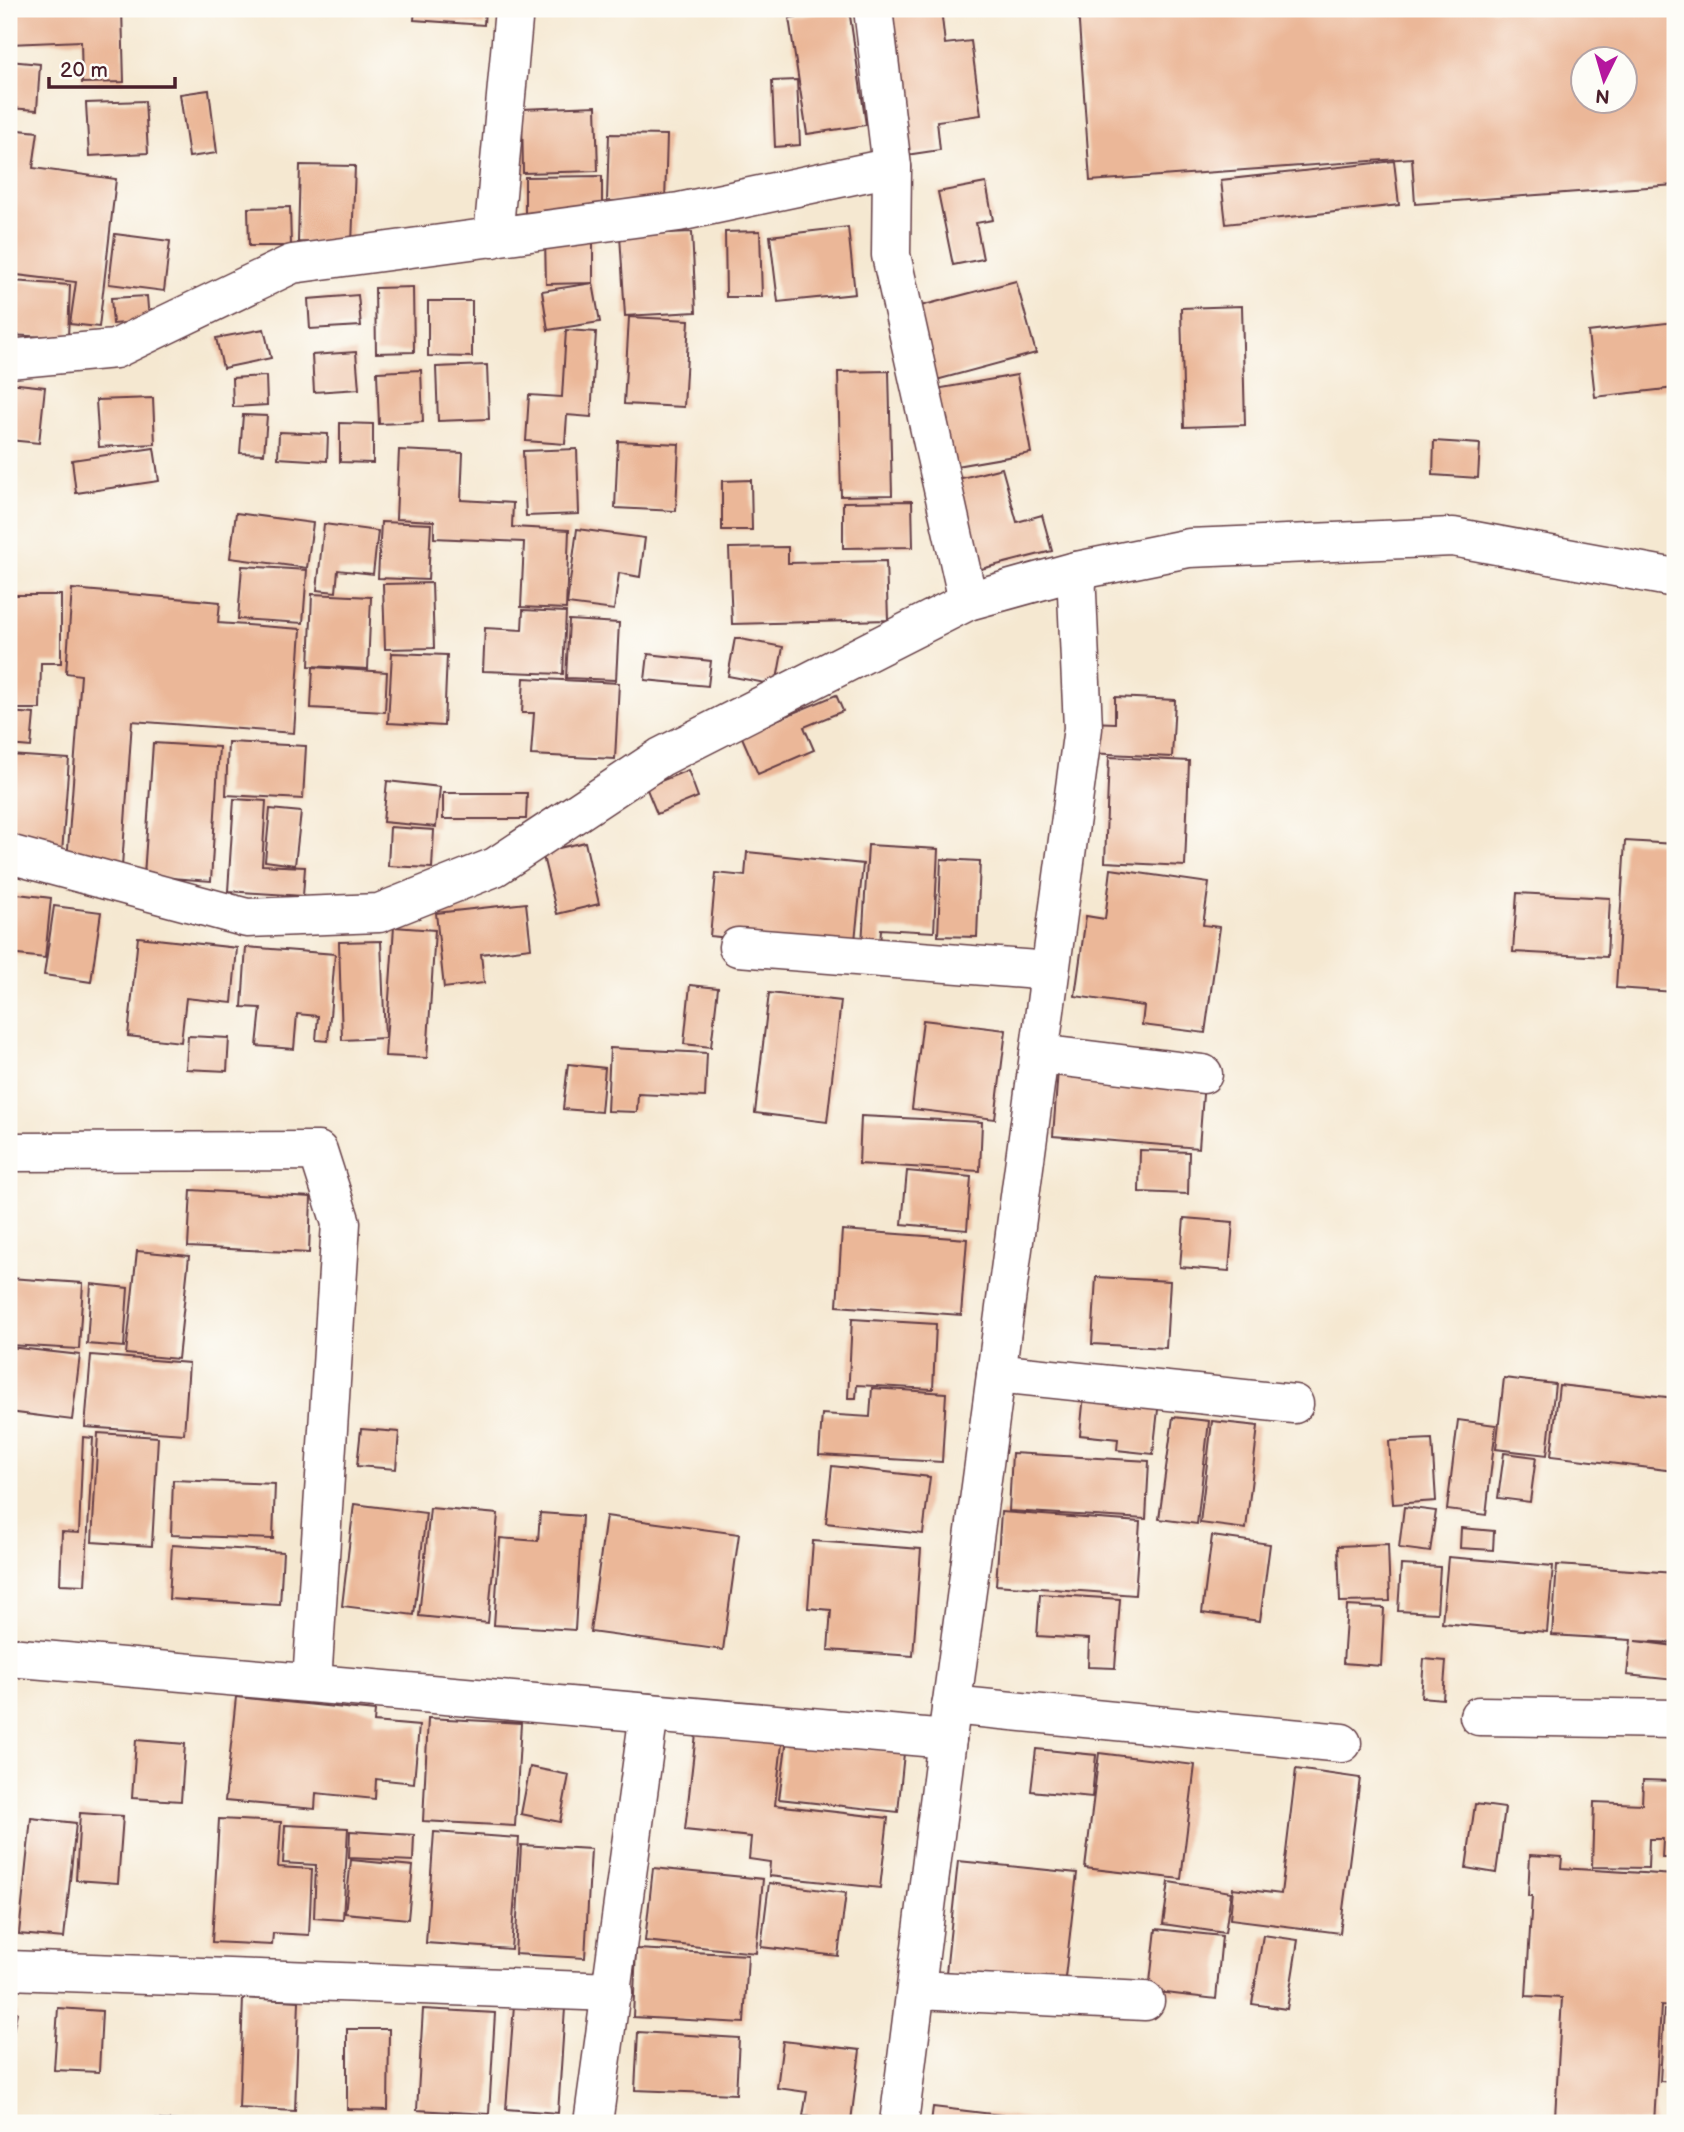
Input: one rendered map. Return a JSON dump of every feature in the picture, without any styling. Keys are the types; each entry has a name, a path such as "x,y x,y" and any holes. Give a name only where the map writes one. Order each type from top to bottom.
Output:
{"street":[{"path":"493,238 514,9"},
{"path":"873,9 892,167 891,255 968,601"},
{"path":"9,359 116,349 292,264 679,212 892,167"},
{"path":"9,854 247,918 379,913 495,867 661,757 968,601 1076,571 1189,548 1453,537 1675,578"},
{"path":"899,2123 949,1722 1083,729 1076,571"},
{"path":"738,947 1051,971"},
{"path":"1039,1054 1203,1074"},
{"path":"9,1152 318,1151 341,1223 312,1683"},
{"path":"996,1373 1294,1404"},
{"path":"9,1657 649,1713 949,1722 1342,1743"},
{"path":"593,2123 649,1713"},
{"path":"1479,1716 1675,1719"},
{"path":"9,1970 612,1992"},
{"path":"917,1990 1145,2001"}],"building":[{"path":"9,9 122,9 124,82 82,83 81,41 9,44"},
{"path":"415,9 485,9 484,25 414,20"},
{"path":"849,9 866,125 807,134 789,18"},
{"path":"879,9 941,9 945,44 971,41 981,115 937,121 940,150 899,156"},
{"path":"1078,9 1675,9 1675,185 1415,204 1412,158 1090,181"},
{"path":"9,61 40,64 37,110 9,108"},
{"path":"797,80 800,145 775,147 772,81"},
{"path":"209,90 217,153 189,157 180,94"},
{"path":"145,101 148,153 89,156 86,103"},
{"path":"596,106 598,171 523,173 522,109"},
{"path":"9,129 38,132 33,168 116,179 99,327 70,324 76,282 9,274"},
{"path":"609,134 667,135 665,203 607,201"},
{"path":"1394,161 1399,205 1226,224 1221,180"},
{"path":"300,165 355,166 352,244 298,242"},
{"path":"602,176 602,212 525,213 525,177"},
{"path":"986,183 993,220 976,223 983,259 953,265 938,192"},
{"path":"290,207 291,246 249,246 248,208"},
{"path":"848,227 855,294 778,302 770,236"},
{"path":"760,231 762,297 726,297 725,232"},
{"path":"692,232 696,312 625,316 620,235"},
{"path":"115,234 170,241 164,291 109,284"},
{"path":"593,237 593,283 546,284 545,238"},
{"path":"12,281 70,285 68,338 9,335"},
{"path":"1016,281 1036,353 929,382 909,309"},
{"path":"593,283 600,322 548,330 542,291"},
{"path":"413,287 414,352 376,353 375,288"},
{"path":"358,295 361,326 310,329 308,299"},
{"path":"147,296 149,321 113,324 111,298"},
{"path":"428,301 472,301 472,357 428,356"},
{"path":"1242,306 1245,425 1184,427 1181,308"},
{"path":"629,317 689,320 684,407 624,404"},
{"path":"1675,322 1675,388 1595,397 1588,332"},
{"path":"264,329 271,358 223,368 216,338"},
{"path":"566,330 596,332 591,417 567,415 565,444 526,441 529,395 562,397"},
{"path":"356,352 359,389 314,392 312,355"},
{"path":"487,365 489,419 438,421 436,367"},
{"path":"421,370 423,422 379,424 377,372"},
{"path":"889,371 892,495 841,496 838,372"},
{"path":"1017,375 1031,453 950,467 936,389"},
{"path":"266,376 267,405 233,407 232,378"},
{"path":"9,383 45,387 39,443 9,440"},
{"path":"153,398 155,444 99,447 96,400"},
{"path":"243,415 267,416 264,454 240,453"},
{"path":"340,423 373,424 373,463 340,462"},
{"path":"279,432 328,434 327,461 278,458"},
{"path":"618,441 679,444 676,511 615,508"},
{"path":"1434,441 1480,444 1478,478 1433,475"},
{"path":"154,448 159,481 76,493 72,460"},
{"path":"577,449 579,514 526,516 523,451"},
{"path":"399,450 463,453 461,500 513,503 512,527 569,530 566,609 521,607 524,542 434,538 434,521 396,519"},
{"path":"1002,468 1017,522 1042,515 1052,551 977,570 954,480"},
{"path":"751,480 752,530 722,530 722,481"},
{"path":"912,501 913,547 843,548 843,502"},
{"path":"236,513 313,523 307,568 230,558"},
{"path":"381,522 431,524 428,580 378,578"},
{"path":"324,524 378,531 373,574 338,570 336,592 317,590"},
{"path":"577,529 645,538 640,577 619,573 614,610 567,604"},
{"path":"788,547 788,563 886,561 888,620 732,624 729,548"},
{"path":"242,566 307,570 303,623 238,619"},
{"path":"432,583 434,648 385,649 383,584"},
{"path":"72,589 220,602 218,623 301,629 294,733 132,721 122,866 67,862 81,675 66,673"},
{"path":"312,594 371,597 368,669 309,666"},
{"path":"9,595 61,595 61,663 41,663 40,709 9,709"},
{"path":"523,610 566,612 563,674 483,671 485,628 522,630"},
{"path":"569,620 619,623 616,680 566,678"},
{"path":"735,638 783,647 776,685 728,676"},
{"path":"392,653 447,655 444,726 388,723"},
{"path":"648,654 711,661 708,686 645,680"},
{"path":"313,667 387,672 385,712 311,708"},
{"path":"524,678 619,683 615,759 531,755 534,713 522,713"},
{"path":"836,695 843,711 804,727 814,750 758,774 741,735"},
{"path":"1115,697 1175,700 1172,757 1088,753 1090,722 1115,723"},
{"path":"9,712 34,714 31,747 9,745"},
{"path":"228,742 306,746 303,799 226,795"},
{"path":"153,743 219,747 211,881 144,876"},
{"path":"9,755 69,759 62,853 10,849"},
{"path":"1109,757 1189,761 1185,866 1105,862"},
{"path":"688,770 698,797 657,814 646,787"},
{"path":"387,781 440,787 436,827 383,822"},
{"path":"443,793 527,793 526,819 443,819"},
{"path":"234,799 266,801 262,865 305,867 303,896 228,891"},
{"path":"270,809 301,812 295,865 265,861"},
{"path":"390,827 434,830 432,868 388,866"},
{"path":"1625,841 1675,844 1675,992 1616,988"},
{"path":"585,842 599,904 557,914 542,852"},
{"path":"868,845 938,849 934,932 881,929 880,947 862,945"},
{"path":"747,852 863,864 854,950 710,936 716,873 745,876"},
{"path":"941,859 980,861 977,937 938,936"},
{"path":"1111,869 1209,883 1203,925 1220,927 1205,1033 1142,1025 1144,1006 1075,996 1086,916 1105,919"},
{"path":"9,893 51,898 45,958 9,954"},
{"path":"1517,893 1610,898 1607,957 1513,952"},
{"path":"526,903 531,948 481,954 484,983 444,988 436,913"},
{"path":"54,906 101,912 91,982 44,975"},
{"path":"394,927 435,930 427,1058 385,1056"},
{"path":"138,937 237,948 232,1003 186,998 181,1042 128,1036"},
{"path":"381,941 385,1038 342,1040 339,942"},
{"path":"246,947 335,954 328,1041 316,1040 318,1016 297,1014 294,1049 257,1046 261,1008 242,1007"},
{"path":"690,985 718,988 711,1047 684,1044"},
{"path":"769,993 841,1001 827,1122 755,1113"},
{"path":"923,1020 1006,1030 995,1119 912,1109"},
{"path":"188,1036 229,1038 227,1071 186,1069"},
{"path":"610,1048 707,1053 705,1097 638,1094 637,1112 607,1111"},
{"path":"568,1064 605,1068 601,1112 563,1109"},
{"path":"1058,1070 1204,1081 1199,1148 1053,1136"},
{"path":"861,1116 982,1122 980,1171 859,1164"},
{"path":"1140,1150 1189,1152 1188,1194 1139,1192"},
{"path":"907,1171 971,1177 967,1230 902,1224"},
{"path":"191,1190 311,1197 309,1253 188,1247"},
{"path":"1184,1218 1233,1222 1229,1271 1180,1267"},
{"path":"842,1230 967,1239 961,1315 837,1306"},
{"path":"137,1251 189,1256 178,1359 126,1354"},
{"path":"1096,1277 1170,1281 1166,1348 1092,1344"},
{"path":"9,1278 83,1283 79,1349 9,1345"},
{"path":"91,1284 128,1288 124,1347 87,1344"},
{"path":"852,1319 936,1324 933,1389 857,1385 856,1398 848,1398"},
{"path":"9,1347 80,1355 72,1420 9,1412"},
{"path":"91,1355 189,1363 184,1434 85,1427"},
{"path":"1504,1378 1555,1384 1547,1455 1496,1449"},
{"path":"1085,1384 1160,1392 1153,1454 1117,1450 1118,1439 1080,1435"},
{"path":"1559,1385 1675,1398 1675,1471 1551,1456"},
{"path":"872,1388 946,1393 942,1462 819,1455 822,1414 870,1417"},
{"path":"1173,1417 1209,1421 1197,1524 1159,1519"},
{"path":"1458,1420 1496,1425 1486,1515 1447,1510"},
{"path":"1212,1421 1258,1426 1246,1529 1200,1523"},
{"path":"361,1429 399,1432 396,1469 357,1466"},
{"path":"98,1433 158,1437 152,1546 92,1542"},
{"path":"83,1437 93,1438 85,1585 60,1584 62,1532 79,1533"},
{"path":"1432,1439 1436,1501 1393,1504 1389,1441"},
{"path":"1012,1453 1149,1461 1146,1519 1009,1511"},
{"path":"1504,1453 1536,1457 1530,1502 1498,1498"},
{"path":"832,1466 930,1477 923,1534 826,1523"},
{"path":"173,1480 275,1484 273,1539 171,1535"},
{"path":"354,1504 426,1513 414,1615 342,1606"},
{"path":"1404,1507 1436,1511 1430,1552 1399,1548"},
{"path":"430,1508 498,1514 488,1623 419,1616"},
{"path":"1001,1512 1140,1522 1135,1595 996,1585"},
{"path":"540,1513 582,1516 575,1630 494,1625 500,1538 538,1541"},
{"path":"606,1516 739,1534 723,1650 590,1632"},
{"path":"1461,1528 1494,1531 1493,1550 1460,1548"},
{"path":"1212,1536 1270,1544 1260,1621 1202,1613"},
{"path":"813,1541 921,1549 913,1656 828,1650 831,1610 808,1608"},
{"path":"1388,1544 1390,1601 1340,1602 1338,1546"},
{"path":"172,1545 283,1552 280,1605 169,1599"},
{"path":"1448,1557 1553,1566 1547,1632 1442,1623"},
{"path":"1401,1565 1440,1567 1437,1613 1398,1611"},
{"path":"1557,1565 1675,1573 1675,1643 1635,1641 1675,1646 1675,1680 1627,1675 1631,1640 1552,1635"},
{"path":"1040,1594 1120,1599 1115,1668 1088,1667 1089,1639 1037,1636"},
{"path":"1347,1606 1384,1608 1381,1666 1343,1663"},
{"path":"1424,1659 1446,1661 1443,1699 1421,1697"},
{"path":"236,1697 375,1711 374,1722 419,1726 414,1783 376,1779 375,1799 316,1793 315,1809 225,1801"},
{"path":"428,1718 521,1723 515,1826 423,1821"},
{"path":"697,1725 783,1735 775,1805 888,1818 880,1888 769,1876 770,1862 749,1859 751,1837 685,1830"},
{"path":"787,1738 904,1753 898,1812 779,1799"},
{"path":"136,1740 185,1744 181,1801 132,1798"},
{"path":"1036,1749 1096,1755 1092,1797 1031,1791"},
{"path":"1099,1753 1195,1765 1181,1879 1085,1868"},
{"path":"530,1767 569,1775 560,1822 521,1814"},
{"path":"1296,1769 1360,1778 1340,1933 1230,1919 1233,1888 1281,1894"},
{"path":"1643,1780 1675,1781 1675,1858 1662,1858 1663,1839 1649,1839 1648,1868 1592,1867 1594,1802 1642,1804"},
{"path":"1475,1804 1505,1808 1496,1873 1466,1868"},
{"path":"80,1813 123,1816 118,1883 76,1880"},
{"path":"31,1818 76,1823 64,1938 19,1934"},
{"path":"219,1819 281,1822 278,1867 312,1869 309,1935 273,1933 272,1945 212,1942"},
{"path":"285,1825 348,1828 343,1920 314,1918 316,1865 283,1863"},
{"path":"350,1831 414,1835 413,1861 349,1858"},
{"path":"434,1832 519,1838 511,1949 426,1943"},
{"path":"521,1845 591,1849 585,1958 515,1954"},
{"path":"1530,1855 1562,1857 1561,1868 1675,1875 1675,2007 1661,2006 1654,2123 1555,2117 1562,1998 1526,1996 1532,1896 1528,1896"},
{"path":"351,1860 413,1866 408,1919 345,1913"},
{"path":"958,1861 1077,1873 1064,1986 946,1973"},
{"path":"653,1868 763,1879 756,1953 645,1941"},
{"path":"1169,1882 1231,1892 1225,1933 1163,1924"},
{"path":"769,1883 846,1893 838,1956 761,1947"},
{"path":"1156,1929 1222,1936 1216,1999 1149,1991"},
{"path":"1263,1935 1298,1940 1287,2009 1252,2004"},
{"path":"636,1949 748,1955 744,2023 633,2017"},
{"path":"243,1998 299,2001 295,2111 239,2108"},
{"path":"514,2005 565,2008 558,2113 506,2109"},
{"path":"58,2008 102,2011 99,2072 54,2070"},
{"path":"423,2009 495,2013 489,2114 417,2110"},
{"path":"1664,2010 1675,2010 1675,2082 1660,2081"},
{"path":"9,2011 17,2012 10,2047 9,2047"},
{"path":"347,2029 389,2029 388,2110 347,2109"},
{"path":"638,2032 739,2038 736,2094 635,2090"},
{"path":"783,2041 860,2050 851,2121 803,2116 807,2092 777,2088"},
{"path":"933,2107 1059,2122 1059,2123 931,2123"},
{"path":"128,2118 179,2121 179,2123 128,2123"}]}
